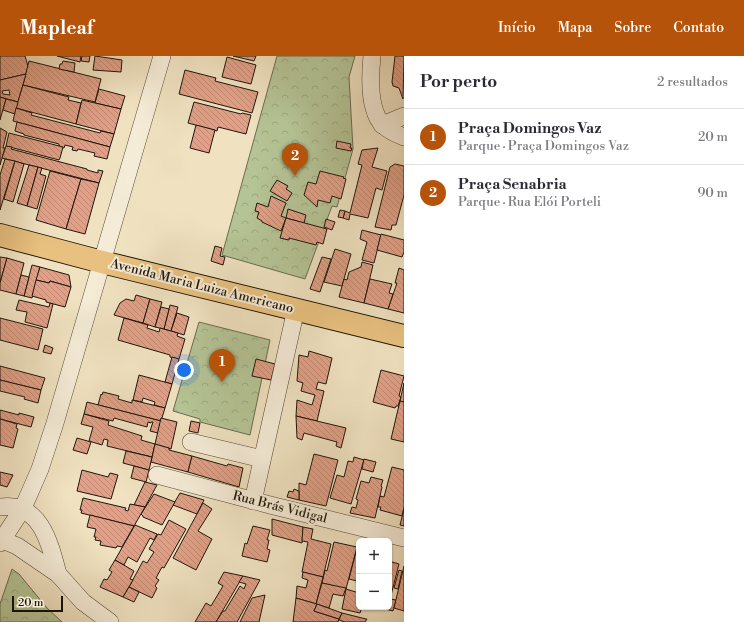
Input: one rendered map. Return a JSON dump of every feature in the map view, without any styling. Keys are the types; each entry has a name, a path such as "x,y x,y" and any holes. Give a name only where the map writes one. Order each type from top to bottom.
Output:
{"main road":[{"name":"Avenida Maria Luiza Americano","path":"0,235 102,262 404,336"}],"street":[{"path":"110,622 83,602 58,574 17,546 1,540 23,508 40,469 55,423 162,56"},
{"path":"372,56 370,79 372,100 376,116 382,125 404,138"},
{"path":"382,125 404,116"},
{"path":"253,501 296,309"},
{"path":"191,442 262,459"},
{"name":"Rua Brás Vidigal","path":"157,474 253,501 404,538"},
{"path":"0,507 16,506 23,508 37,521 45,534 58,574"}],"green space":[{"path":"277,56 355,56 349,77 353,149 337,207 332,206 305,279 222,255"},
{"path":"199,322 270,340 250,435 200,422 200,419 173,411"},
{"path":"12,569 19,574 47,608 62,622 0,622 0,604"}],"building":[{"path":"0,56 25,56 28,66 26,74 0,80"},
{"path":"57,56 81,56 80,62"},
{"path":"82,56 90,56 89,62 81,61"},
{"path":"95,56 122,60 121,72 93,70"},
{"path":"233,56 256,56 254,61"},
{"path":"395,56 404,56 403,99 399,88 393,86 392,82"},
{"path":"227,57 256,65 251,84 222,77"},
{"path":"29,61 101,79 95,102 23,85"},
{"path":"63,61 75,63 74,72 59,69 60,64 62,64"},
{"path":"185,70 216,78 215,81 258,92 252,113 179,94"},
{"path":"26,74 18,102 0,97 0,80","holes":["9,90 10,95 3,94 2,91"]},
{"path":"23,85 69,97 68,100 81,103 76,124 16,108"},
{"path":"99,89 125,96 121,109 95,103"},
{"path":"0,97 6,99 0,120"},
{"path":"6,99 18,102 15,114 3,110"},
{"path":"82,100 121,109 114,134 76,124"},
{"path":"194,102 241,114 251,115 246,134 218,127 217,131 188,123"},
{"path":"16,108 32,113 31,115 100,133 101,131 114,134 110,147 13,121"},
{"path":"17,122 110,147 107,159 94,156 95,153 78,149 77,151 72,150 73,147 65,145 64,148 59,146 59,144 24,135 15,131"},
{"path":"196,125 215,130 209,153 190,148"},
{"path":"0,128 7,132 3,148 5,148 0,165"},
{"path":"9,133 63,147 59,160 6,146"},
{"path":"337,141 351,144 351,151 336,148"},
{"path":"6,146 12,147 11,149 98,173 98,170 103,171 99,183 2,158"},
{"path":"378,148 372,167 387,171 382,190 376,188 368,218 350,214 349,220 343,218 345,211 350,213 362,165 358,164 362,150"},
{"path":"5,159 15,161 0,210 0,175"},
{"path":"15,161 24,164 13,202 4,199"},
{"path":"395,164 404,166 404,195 396,225 392,225 391,230 375,227 390,167"},
{"path":"29,165 38,167 27,206 17,203"},
{"path":"38,167 42,168 40,174 46,176 37,209 27,206"},
{"path":"50,171 81,179 66,229 36,220"},
{"path":"320,171 344,177 343,178 346,179 341,199 332,196 330,203 318,200 317,207 304,195 308,182 316,184"},
{"path":"81,179 99,183 85,234 66,229"},
{"path":"277,180 288,186 286,189 292,193 287,201 270,191"},
{"path":"271,196 286,203 281,216 286,218 281,231 262,222 257,218 259,212 255,211 257,203 268,207"},
{"path":"288,209 306,215 304,223 286,218"},
{"path":"340,210 345,211 343,218 338,217"},
{"path":"286,218 327,229 323,244 317,242 316,245 289,238 289,240 280,238"},
{"path":"326,219 335,222 332,230 324,227"},
{"path":"362,230 381,235 374,263 362,260 367,242 360,239"},
{"path":"381,234 404,240 404,252 402,257 377,250"},
{"path":"215,246 222,248 220,256 225,257 223,265 211,261"},
{"path":"335,249 351,254 342,286 324,282"},
{"path":"0,257 7,258 0,283"},
{"path":"322,257 331,259 320,292 310,289"},
{"path":"7,258 24,263 16,294 0,290 0,283"},
{"path":"362,262 373,265 364,303 339,297 344,279 347,280 349,272 361,267"},
{"path":"32,265 40,267 32,298 24,296"},
{"path":"40,267 69,275 71,287 50,281 49,283 36,280"},
{"path":"399,268 404,270 404,313 388,309 397,283 395,283"},
{"path":"21,275 29,277 24,296 16,294"},
{"path":"370,279 392,284 389,293 393,294 388,309 364,303"},
{"path":"36,280 49,283 50,281 71,287 65,307 46,302 46,300 32,296"},
{"path":"136,295 150,299 143,323 114,315 120,303 126,299 134,301"},
{"path":"150,299 162,302 155,327 143,323"},
{"path":"19,300 49,307 50,303 53,304 47,328 25,322 27,312 16,310"},
{"path":"170,305 178,307 171,331 164,329"},
{"path":"161,307 169,309 164,329 155,327"},
{"path":"177,313 189,317 184,335 171,331"},
{"path":"0,318 43,329 38,350 0,340"},
{"path":"124,318 148,325 147,328 159,332 160,328 178,333 177,336 185,339 179,359 118,340"},
{"path":"45,345 53,348 51,354 43,352"},
{"path":"309,351 332,358 326,384 318,382 316,389 324,391 317,421 296,416 297,400 312,405 315,395 301,391 303,383 297,381 299,355 308,357"},
{"path":"172,357 179,359 172,384 165,382"},
{"path":"256,359 275,364 271,380 252,376"},
{"path":"0,366 45,378 41,390 0,380"},
{"path":"381,370 404,376 399,396 401,397 398,406 395,408 373,402"},
{"path":"139,375 172,384 165,408 154,405 155,402 143,398 142,402 133,400"},
{"path":"0,380 41,390 38,403 24,399 25,397 0,391"},
{"path":"404,383 404,402 400,401"},
{"path":"103,392 119,396 118,399 132,403 132,400 165,408 161,421 98,405"},
{"path":"400,401 404,402 404,442 391,439"},
{"path":"87,402 161,421 158,433 150,431 153,422 148,422 147,427 114,418 113,421 84,414"},
{"path":"0,410 34,417 31,427 0,419"},
{"path":"84,414 109,421 108,425 142,436 141,440 155,444 152,457 107,446 108,440 104,439 102,445 89,441 93,427 81,424"},
{"path":"296,416 346,428 341,448 336,446 337,442 304,433 302,440 297,438"},
{"path":"161,418 177,422 171,449 155,444"},
{"path":"0,419 17,424 16,428 18,429 13,448 0,445"},
{"path":"191,421 200,423 198,433 189,431"},
{"path":"77,438 91,442 87,454 73,450"},
{"path":"155,444 169,448 169,450 192,456 188,472 151,462"},
{"path":"126,451 152,457 149,470 123,463"},
{"path":"314,454 338,460 326,506 299,500 299,483 306,485"},
{"path":"192,456 227,466 228,464 243,468 239,487 188,472"},
{"path":"354,457 364,460 351,504 330,498 337,475 344,477 348,461 353,462"},
{"path":"364,459 376,462 373,472 362,469"},
{"path":"134,466 149,470 146,482 131,478"},
{"path":"392,467 404,470 404,507 402,516 380,510 381,507 378,507 380,496 384,497"},
{"path":"82,470 108,477 110,473 118,475 111,499 77,491"},
{"path":"0,472 13,475 7,487 0,485"},
{"path":"371,477 383,480 375,518 350,513 352,507 356,508 358,500 356,499 361,481 369,483"},
{"path":"145,482 157,485 145,507 134,505"},
{"path":"294,489 299,491 299,500 287,497 289,491 293,492"},
{"path":"180,493 204,500 197,514 173,505"},
{"path":"154,494 175,502 162,525 143,517 141,514"},
{"path":"83,498 126,508 125,510 128,511 130,504 145,507 134,526 81,513 82,510 80,510"},
{"path":"203,503 212,509 198,531 212,539 196,570 173,558"},
{"path":"404,509 404,526 400,525"},
{"path":"90,515 134,526 122,547 117,546 116,548 100,545 101,541 95,540 96,537 94,537 96,529 87,527"},
{"path":"272,519 303,527 302,543 272,535"},
{"path":"169,520 186,529 164,568 162,567 156,578 159,580 155,586 157,588 152,598 129,587 143,561 147,563 154,552 149,549 158,534 161,535"},
{"path":"135,525 157,534 154,540 150,538 137,562 128,557 124,565 115,560"},
{"path":"253,526 270,530 267,540 269,540 267,549 270,550 267,562 242,556 245,543 247,544"},
{"path":"303,527 313,529 311,539 331,544 323,577 302,572 308,542 302,541"},
{"path":"334,542 356,547 346,589 322,583 325,570 327,571"},
{"path":"356,552 356,581 349,579"},
{"path":"115,560 134,571 130,579 133,580 123,597 100,587 104,579 107,580 112,572 109,570"},
{"path":"392,562 399,564 392,591"},
{"path":"404,566 404,611 394,608"},
{"path":"399,570 402,571 398,589 394,588"},
{"path":"224,572 243,576 216,622 195,622 206,603 211,606 223,586 218,583"},
{"path":"303,572 323,577 316,604 296,598 297,586 306,588 308,580 302,578"},
{"path":"243,576 260,580 237,622 216,622 223,611 225,611 240,586 244,589 246,584 239,582"},
{"path":"322,583 346,588 343,596 333,594 329,608 316,604"},
{"path":"129,587 139,592 134,602 123,597"},
{"path":"346,589 356,592 356,610 361,610 360,613 342,609"},
{"path":"265,595 259,622 240,622 252,598"},
{"path":"296,598 317,604 314,611 339,619 338,622 293,622"},
{"path":"392,599 396,600 393,611 389,610 392,610"},
{"path":"317,604 342,613 339,619 314,611"},
{"path":"342,613 367,619 365,622 345,622 339,620"}],"place":[{"name":"Praça Senabria","path":"295,176"},
{"name":"Praça Domingos Vaz","path":"222,382"}]}
